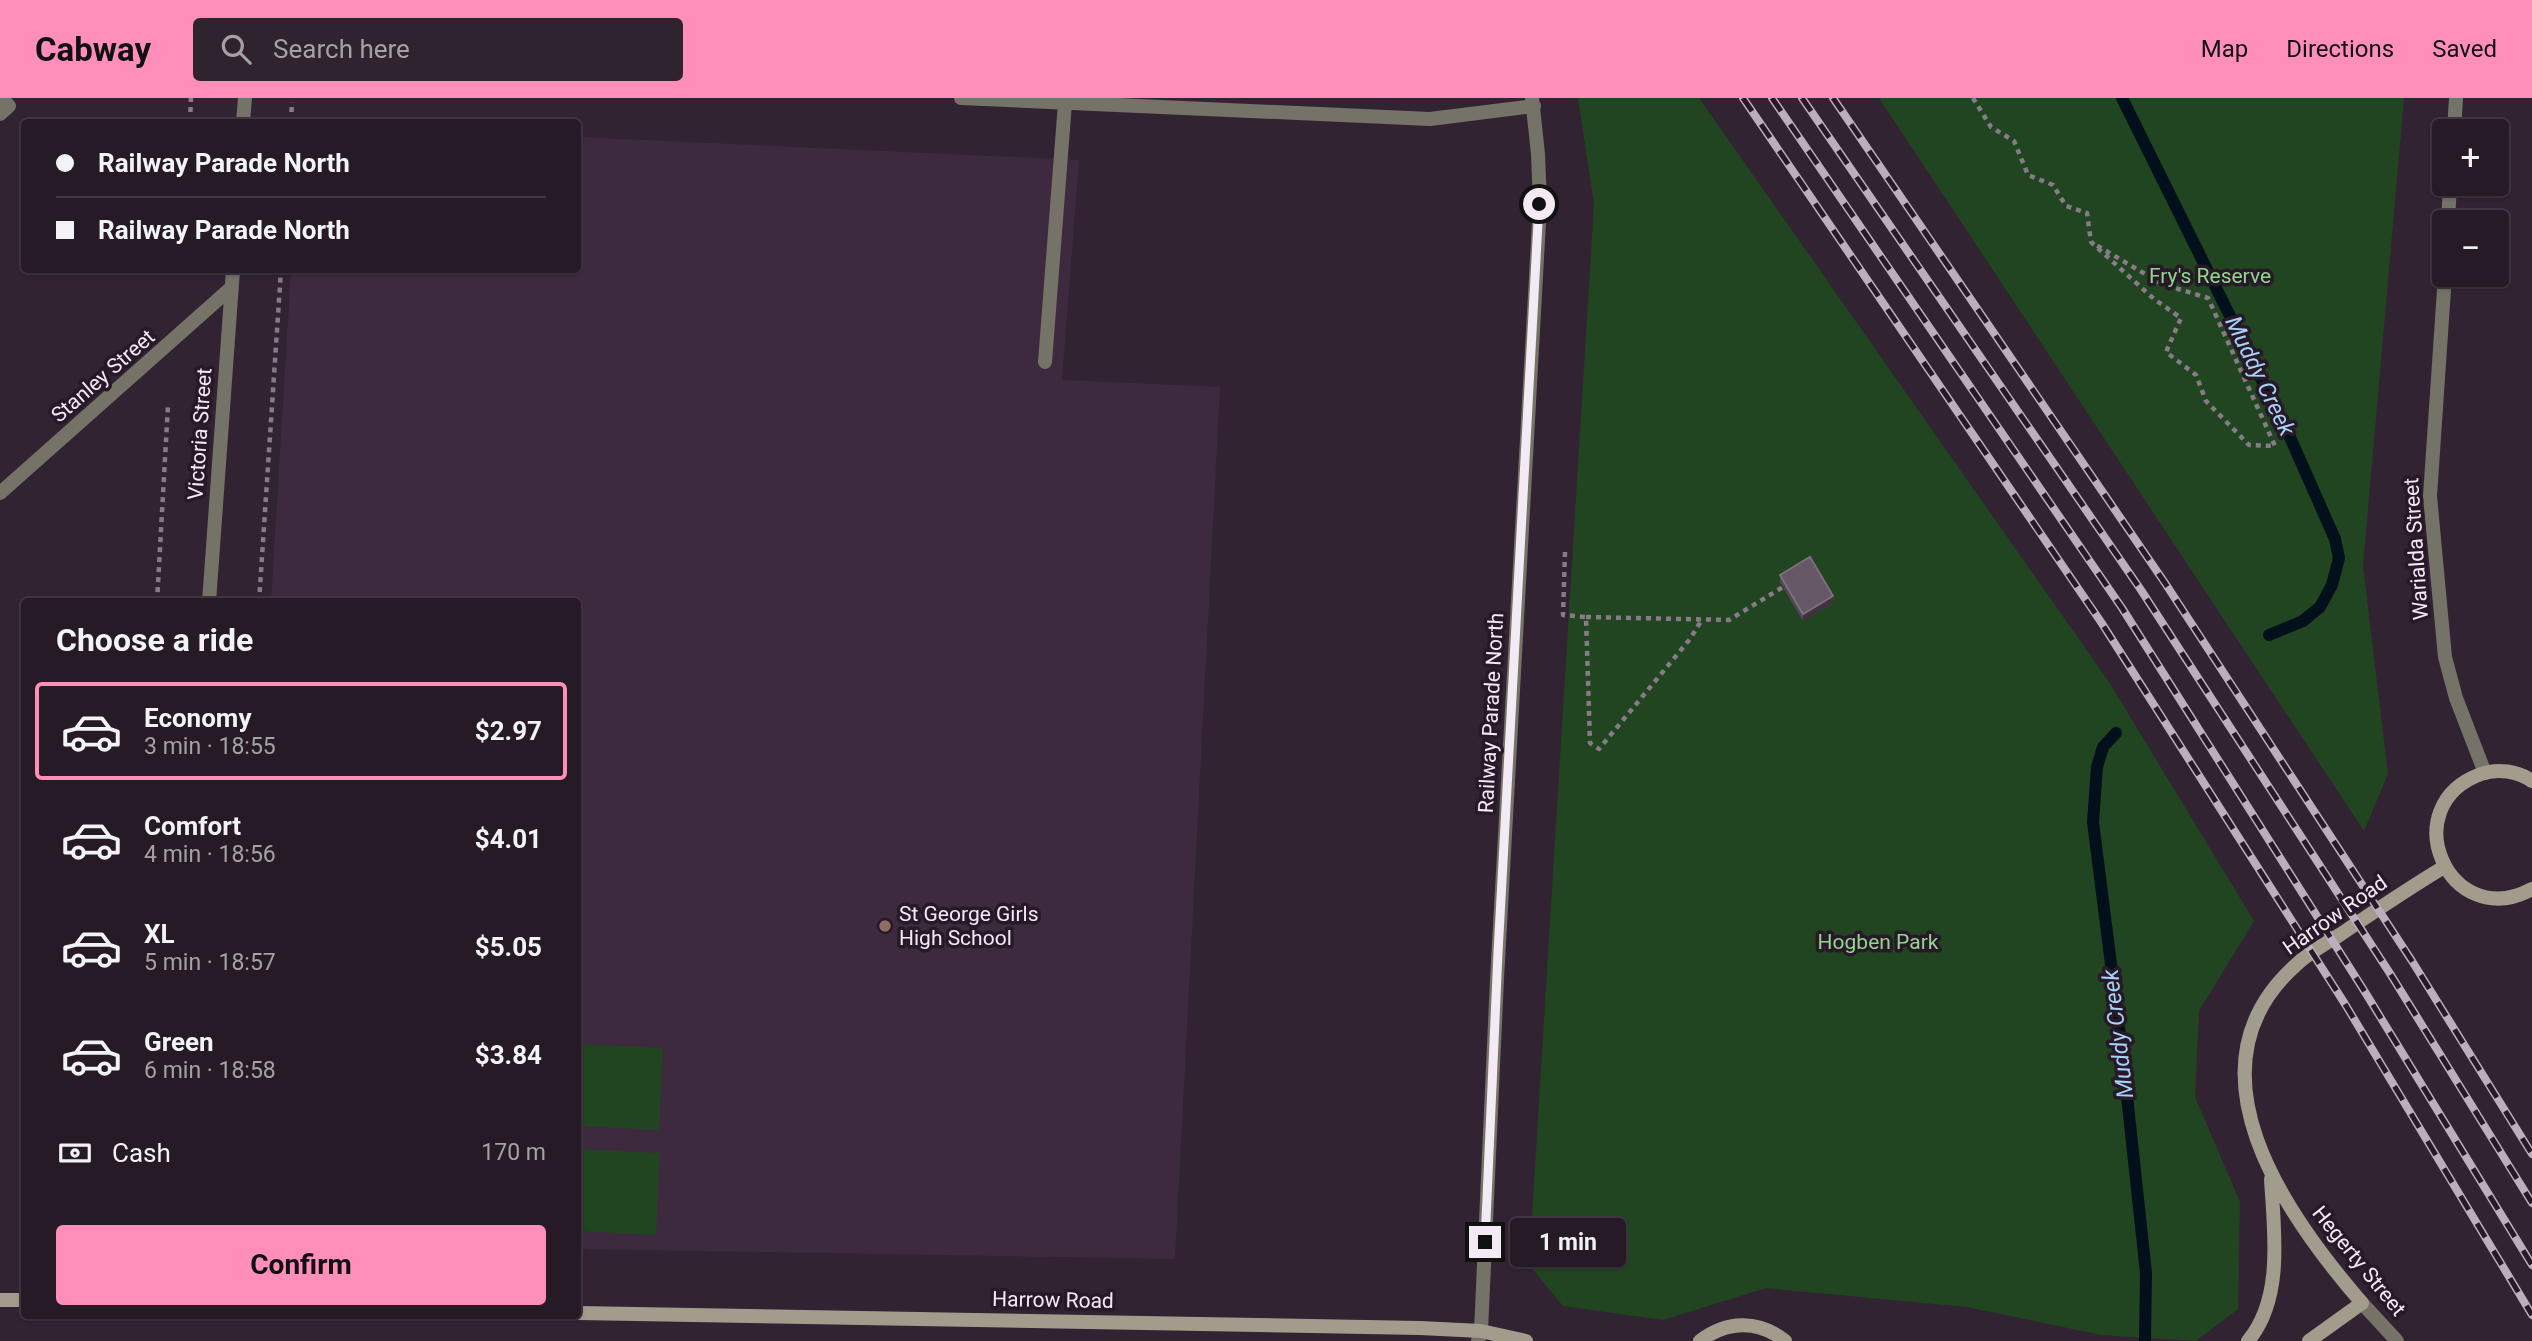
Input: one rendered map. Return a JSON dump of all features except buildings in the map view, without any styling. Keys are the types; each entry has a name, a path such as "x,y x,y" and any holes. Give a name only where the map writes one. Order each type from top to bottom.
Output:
{"main road":[{"path":"2532,781 2507,771 2485,773 2467,780 2451,792 2441,809 2436,828 2437,848 2444,867 2453,879 2478,895 2507,898 2532,889"},
{"name":"Harrow Road","path":"2246,1048 2254,1023 2267,999 2297,964 2444,867"},
{"name":"Hegerty Street","path":"2246,1048 2244,1075 2247,1101 2254,1131 2271,1174 2303,1231 2362,1303"},
{"path":"2248,1341 2256,1332 2266,1308 2272,1281 2275,1249 2271,1174"},
{"path":"0,1300 21,1300"},
{"path":"2309,1341 2362,1303"},
{"name":"Harrow Road","path":"581,1313 1420,1328 1526,1341"},
{"path":"1700,1341 1711,1332 1748,1324 1767,1329 1785,1341"}],"street":[{"path":"0,114 9,106 2,98"},
{"path":"243,119 245,98"},
{"path":"961,98 1430,119 1533,102"},
{"path":"2455,119 2456,98"},
{"name":"Railway Parade North","path":"1479,1336 1539,204 1533,102"},
{"path":"1045,362 1065,103"},
{"name":"Victoria Street","path":"209,598 233,273"},
{"name":"Warialda Street","path":"2444,287 2430,496 2445,657 2456,698 2485,773"},
{"name":"Stanley Street","path":"0,494 231,288"},
{"name":"Hegerty Street","path":"2362,1303 2397,1341"}],"path":[{"path":"190,119 191,98"},
{"path":"1973,98 1992,127 2014,141 2028,175 2053,185 2066,206 2087,213 2091,242 2154,299 2181,318 2166,352 2196,375 2206,401 2249,445 2275,446 2208,298 2162,285 2091,242"},
{"path":"291,119 292,103"},
{"path":"259,598 281,273"},
{"path":"158,598 168,405"},
{"path":"1565,552 1563,615 1729,620 1783,587"},
{"path":"1586,617 1590,743 1599,749 1690,639 1700,621"}],"shaded area":[{"name":"St George Girls High School","path":"581,137 1079,160 1062,380 1220,387 1175,1259 581,1249 581,598 271,598 291,273 581,273"}],"green space":[{"name":"Hogben Park","path":"1578,98 1699,98 2109,682 2254,921 2199,1011 2195,1097 2240,1202 2238,1309 2196,1341 2101,1335 1967,1307 1766,1288 1663,1320 1563,1306 1529,1265 1594,204"},
{"name":"Fry's Reserve","path":"1879,98 2404,98 2363,566 2388,774 2364,831"},
{"path":"581,1044 663,1048 659,1130 581,1126"},
{"path":"581,1149 660,1153 656,1235 581,1231"}],"waterway":[{"name":"Muddy Creek","path":"2122,98 2289,435 2335,539 2339,558 2332,585 2320,607 2303,621 2269,635"},
{"name":"Muddy Creek","path":"2116,733 2103,747 2097,767 2093,822 2123,1059 2146,1273 2145,1341"}],"railway":[{"path":"1743,98 2101,622 2345,1004 2532,1315"},
{"path":"1772,98 2122,608 2365,992 2532,1265"},
{"path":"1802,98 2141,590 2391,975 2532,1203"},
{"path":"1833,98 2165,583 2412,961 2532,1154"}],"place":[{"name":"St George Girls High School","path":"885,926"}],"route":[{"path":"1485,1242 1539,204"}]}
